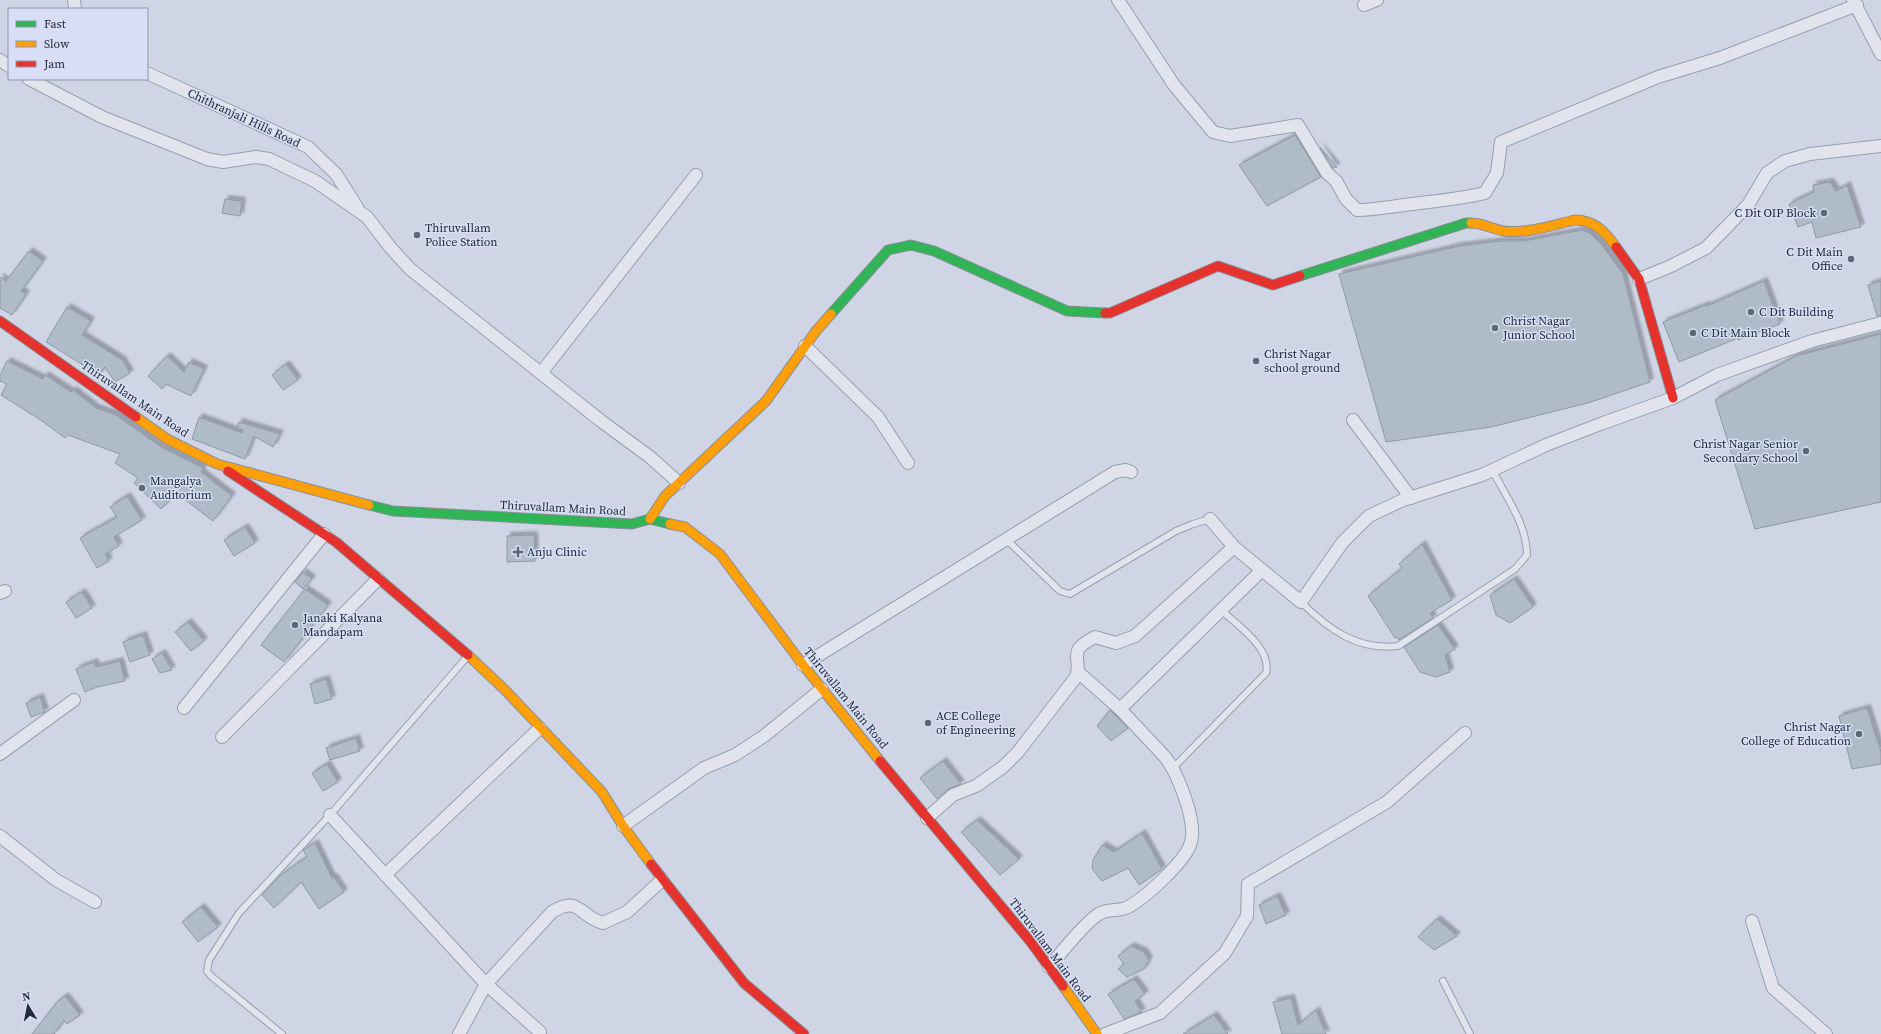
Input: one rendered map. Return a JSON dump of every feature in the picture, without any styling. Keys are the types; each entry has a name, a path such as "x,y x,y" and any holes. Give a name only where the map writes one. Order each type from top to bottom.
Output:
{"street":[{"path":"1118,0 1174,85 1213,132 1230,136 1298,125 1327,173 1336,181 1346,199 1356,210 1372,210 1392,206 1446,201 1485,193 1497,173 1501,142 1658,77 1720,58 1855,2 1881,54"},
{"path":"1364,5 1377,0"},
{"name":"Chithranjali Hills Road","path":"148,73 308,147 336,174 361,213"},
{"path":"32,80 102,117 207,159 223,162 256,158 269,159 315,181 367,217 390,247 410,269 650,457 679,482"},
{"path":"1639,279 1669,267 1706,248 1748,205 1767,173 1785,161 1810,154 1881,146"},
{"path":"541,373 696,175"},
{"path":"650,519 665,496 766,401 816,331 888,250 901,245 917,245 1068,312 1110,313 1218,266 1258,282 1273,285 1466,223 1478,223 1504,231 1522,231 1575,220 1584,220 1595,224 1608,236 1639,279 1673,398"},
{"name":"Thiruvallam Main Road","path":"0,321 167,438 217,464 392,511 632,524 650,519 685,527 720,554 822,689 1025,935 1097,1034"},
{"path":"1210,519 1234,547 1301,602 1342,543 1369,516 1411,498 1492,470 1546,445 1673,398 1718,375 1812,341 1881,323"},
{"path":"805,346 878,417 908,463"},
{"path":"1353,420 1411,498"},
{"path":"217,464 336,542 468,655 505,690 602,792 623,826 662,880 744,983 804,1034"},
{"path":"803,665 1115,472 1126,470 1131,472"},
{"path":"184,708 324,534"},
{"path":"927,818 953,795 976,786 1003,766 1018,752 1076,677 1078,672 1076,655 1079,649 1095,637 1116,643 1135,636 1234,547"},
{"path":"1120,709 1262,570"},
{"path":"222,737 378,579"},
{"path":"1049,967 1098,914 1128,907 1136,902 1170,872 1182,858 1191,843 1192,834 1183,793 1173,768 1156,746 1120,709 1078,672"},
{"path":"623,826 704,768 735,755 764,736 822,689"},
{"path":"0,754 74,700"},
{"path":"386,875 540,728"},
{"path":"1105,1034 1160,1013 1225,953 1247,916 1248,884 1387,802 1465,733"},
{"path":"330,815 486,984 540,1032"},
{"path":"0,836 56,880 95,902"},
{"path":"459,1034 486,984 552,912 562,906 570,904 578,908 594,921 603,923 627,912 662,880"},
{"path":"1752,921 1773,988 1826,1034"}],"lane":[{"path":"1301,602 1322,622 1339,634 1367,645 1387,648 1398,646 1515,569 1527,555 1525,537 1518,517 1492,470"},
{"path":"1006,539 1060,591 1070,594 1176,531 1210,519"},
{"path":"1173,768 1266,672 1268,666 1261,648 1221,610"},
{"path":"282,1034 211,976 207,971 207,966 239,913 330,815 468,655"},
{"path":"1443,981 1470,1034"}],"building":[{"path":"1295,135 1321,177 1267,206 1239,165"},
{"path":"1320,147 1337,167 1333,168"},
{"name":"C Dit OIP Block","path":"1830,182 1836,191 1847,185 1861,227 1816,238 1812,222 1798,227 1789,204 1814,192 1813,185"},
{"path":"225,199 242,201 240,216 222,213"},
{"name":"Christ Nagar Junior School","path":"1582,230 1590,233 1601,244 1623,274 1650,382 1588,403 1491,427 1386,442 1339,274 1459,246 1501,241 1524,241"},
{"path":"29,251 43,261 21,291 26,294 12,315 0,308 0,277 6,281"},
{"path":"1764,281 1780,324 1738,340 1738,338 1679,362 1663,322 1706,305 1707,306"},
{"path":"1881,281 1881,316 1877,316 1868,285"},
{"path":"67,307 91,321 82,335 122,360 130,373 115,382 105,367 99,375 46,342"},
{"name":"Christ Nagar Senior Secondary School","path":"1881,334 1881,502 1755,529 1715,400 1796,356"},
{"path":"167,356 184,372 189,362 204,369 191,396 166,384 162,389 148,376"},
{"path":"7,361 43,379 45,375 71,392 73,390 96,408 116,415 161,447 203,468 201,472 232,496 213,521 183,498 180,500 175,495 161,509 134,483 138,478 115,463 120,454 68,435 65,438 42,421 1,395 7,384 0,381 0,375"},
{"path":"286,364 298,380 283,390 272,375"},
{"path":"199,417 242,433 243,430 237,427 239,422 280,434 273,447 254,436 245,459 192,439"},
{"path":"127,496 142,520 114,537 119,546 105,554 109,561 97,568 80,538 117,517 110,507"},
{"path":"245,527 255,543 234,556 224,540"},
{"path":"534,535 535,561 507,562 507,536"},
{"path":"1422,544 1452,600 1430,613 1433,618 1399,640 1397,637 1395,638 1368,596 1402,568 1399,564"},
{"path":"303,572 312,579 303,589 295,582"},
{"path":"1514,579 1533,607 1510,623 1496,615 1490,595"},
{"name":"Janaki Kalyana Mandapam","path":"305,589 328,605 284,662 261,645"},
{"path":"82,592 92,608 76,618 66,602"},
{"path":"188,622 204,641 191,651 175,632"},
{"path":"1438,625 1455,649 1445,655 1450,672 1436,677 1420,672 1404,647"},
{"path":"143,635 150,655 130,662 123,642"},
{"path":"162,653 172,670 160,673 152,659"},
{"path":"120,661 125,681 97,687 85,692 76,669 94,662 96,667"},
{"path":"326,679 332,699 315,704 310,684"},
{"path":"40,697 45,712 31,717 26,703"},
{"name":"Christ Nagar College of Education","path":"1867,708 1881,752 1881,764 1852,769 1839,716"},
{"path":"1110,710 1128,728 1111,741 1097,726"},
{"path":"356,738 360,751 330,760 326,748"},
{"path":"943,761 961,784 948,789 937,799 920,778"},
{"path":"327,764 338,782 323,791 312,773"},
{"path":"977,820 1019,859 1000,875 961,832"},
{"path":"1142,833 1162,869 1139,885 1128,868 1102,881 1092,869 1093,860 1102,845 1114,852"},
{"path":"315,843 332,878 334,877 344,892 319,909 301,882 274,908 262,895 281,875 307,857 303,850"},
{"path":"1277,896 1286,915 1266,924 1259,905"},
{"path":"201,907 218,927 198,942 182,922"},
{"path":"1437,919 1457,936 1434,950 1418,937"},
{"path":"1131,946 1144,952 1149,960 1144,969 1127,977 1118,969 1124,964 1118,956"},
{"path":"1134,979 1145,994 1135,1001 1142,1012 1124,1019 1108,994"},
{"path":"65,996 80,1015 67,1024 64,1020 54,1034 32,1034 57,1002"},
{"path":"1291,998 1298,1025 1316,1010 1326,1034 1282,1034 1273,1002"},
{"path":"1214,1015 1228,1034 1183,1034"}],"traffic: fast":[{"path":"1300,276 1466,223 1471,223"},
{"path":"831,314 888,250 911,245 934,251 1067,311 1105,313"},
{"path":"369,505 393,511 632,524 650,519 670,524"}],"traffic: slow":[{"path":"1471,223 1513,232 1540,228 1575,220 1582,221 1588,222 1599,228 1608,236 1616,247"},
{"path":"650,519 665,496 766,401 816,331 831,314"},
{"path":"136,417 167,439 217,464 369,505"},
{"path":"670,524 685,527 720,554 803,665 880,761"},
{"path":"468,655 505,690 602,792 623,826 651,864"},
{"path":"1063,986 1097,1034"}],"traffic: jam":[{"path":"1616,247 1639,279 1673,398"},
{"path":"1105,313 1110,313 1218,266 1273,285 1300,276"},
{"path":"0,321 136,417"},
{"path":"228,471 336,542 468,655"},
{"path":"880,761 1030,941 1063,986"},
{"path":"651,864 744,983 804,1034"}],"place":[{"name":"C Dit OIP Block","path":"1824,213"},
{"name":"Thiruvallam Police Station","path":"417,235"},
{"name":"C Dit Main Office","path":"1851,259"},
{"name":"C Dit Building","path":"1751,312"},
{"name":"Christ Nagar Junior School","path":"1495,328"},
{"name":"C Dit Main Block","path":"1693,333"},
{"name":"Christ Nagar school ground","path":"1256,361"},
{"name":"Christ Nagar Senior Secondary School","path":"1806,451"},
{"name":"Mangalya Auditorium","path":"142,488"},
{"name":"Anju Clinic","path":"518,552"},
{"name":"Janaki Kalyana Mandapam","path":"295,625"},
{"name":"ACE College of Engineering","path":"928,723"},
{"name":"Christ Nagar College of Education","path":"1859,734"}]}
